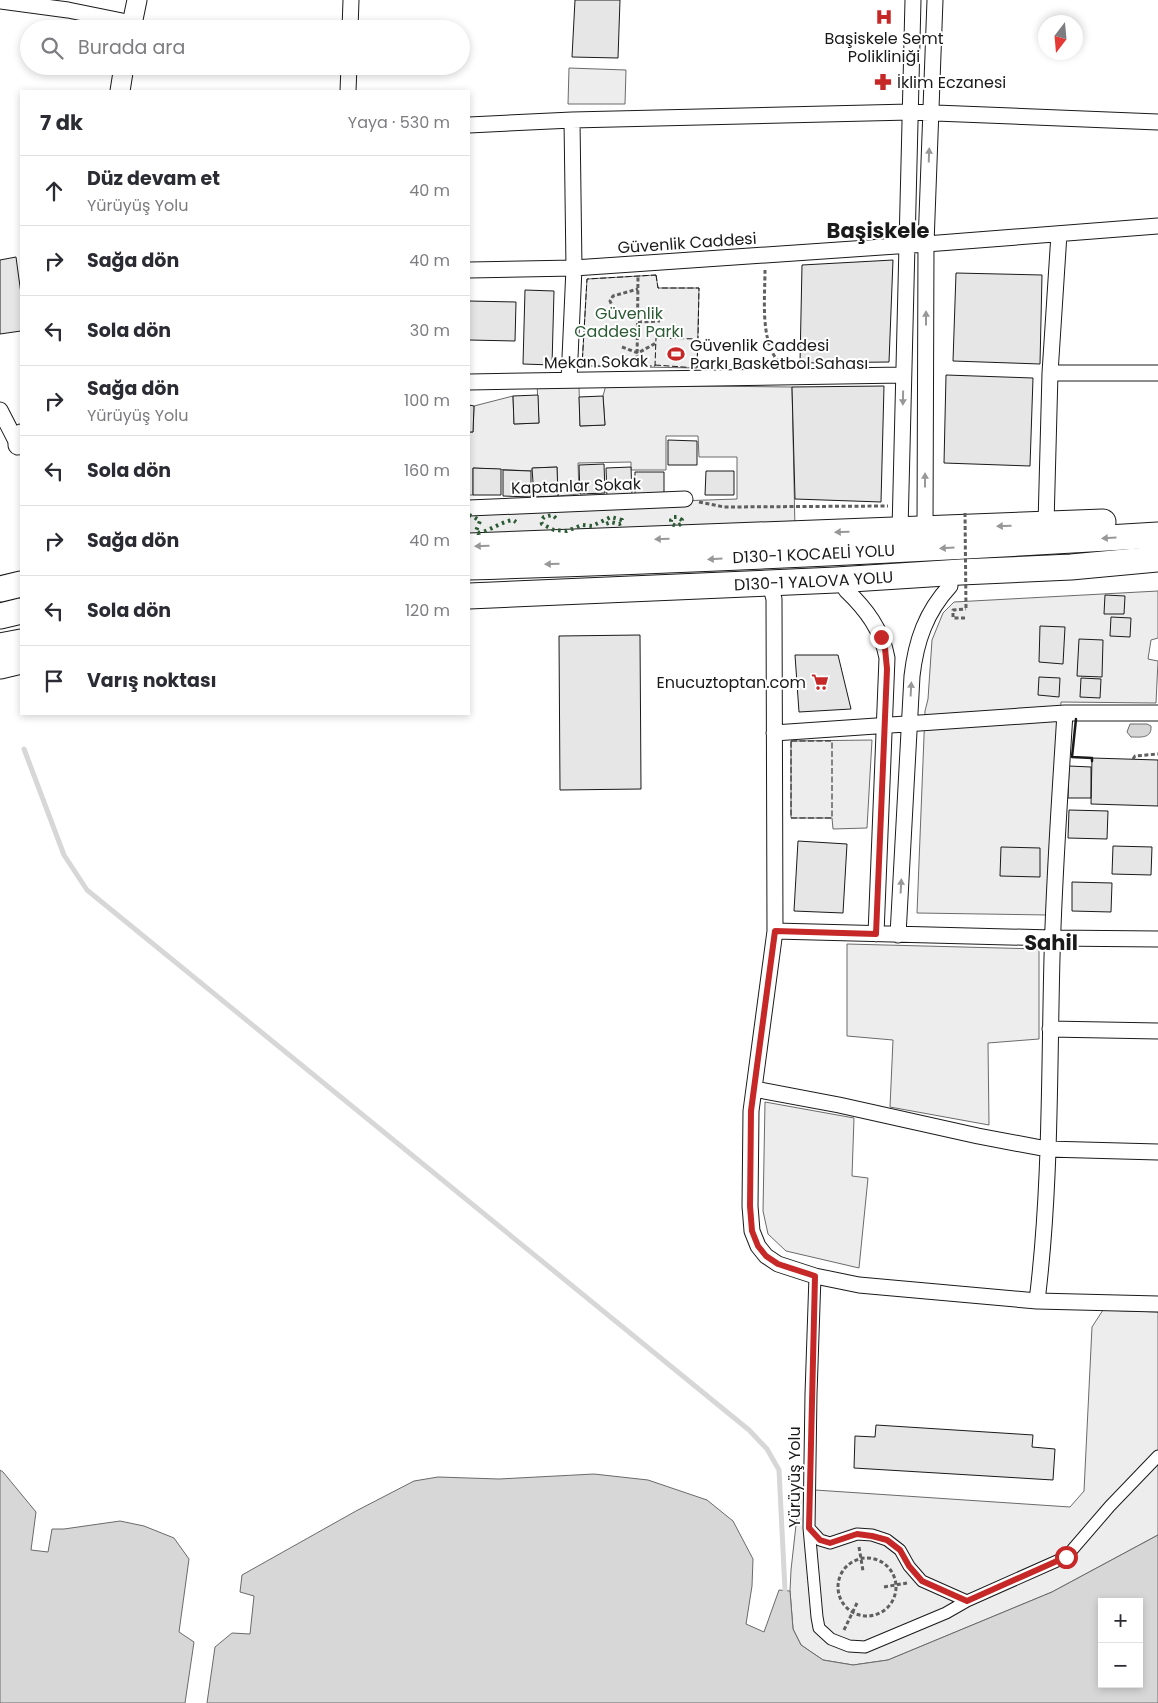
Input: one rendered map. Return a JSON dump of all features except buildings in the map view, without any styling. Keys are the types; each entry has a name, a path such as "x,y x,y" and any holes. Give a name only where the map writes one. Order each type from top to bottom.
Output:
{"highway":[{"path":"470,546 901,518 925,529 1158,520"},
{"name":"D130-1 KOCAELİ YOLU","path":"470,567 660,561 1158,536"},
{"name":"D130-1 YALOVA YOLU","path":"470,596 826,581 1071,567 1158,559"},
{"path":"1071,567 1158,569"},
{"path":"470,610 772,592 950,586 1158,575"},
{"path":"0,589 20,584"},
{"path":"0,616 20,611"},
{"path":"0,646 20,642"},
{"path":"0,666 20,661"}],"street":[{"path":"133,20 137,0"},
{"path":"350,0 350,20"},
{"path":"901,518 913,0"},
{"path":"925,529 926,244 935,0"},
{"path":"0,1 68,10 108,20"},
{"path":"120,90 123,75"},
{"path":"348,90 349,75"},
{"path":"470,125 572,120 910,112 1158,122"},
{"path":"570,380 574,268 572,120"},
{"name":"Güvenlik Caddesi","path":"470,270 574,268 639,264 1158,226"},
{"path":"1046,524 1050,373 1059,234"},
{"path":"1050,373 1158,373"},
{"name":"Mekan Sokak","path":"470,382 903,375"},
{"path":"0,410 20,442"},
{"name":"Kaptanlar Sokak","path":"470,508 686,499"},
{"path":"898,935 915,650 919,636 933,608 950,586"},
{"path":"846,590 868,614 878,631 885,648 887,669 876,934"},
{"path":"772,592 774,600 775,931 751,1111 750,1187 752,1231 758,1246 766,1256 778,1264 815,1276 859,1285 1037,1301 1158,1304"},
{"path":"1037,1301 1044,1243 1048,1149 1052,938 1065,713"},
{"path":"774,733 1065,713 1158,713"},
{"path":"775,931 1158,939"},
{"path":"1050,1029 1158,1031"},
{"path":"754,1089 1048,1149 1158,1152"},
{"name":"Yürüyüş Yolu","path":"815,1276 809,1528 819,1628 831,1639 848,1646 865,1647 946,1613 967,1601 1066,1557 1110,1506 1158,1456"},
{"path":"809,1528 820,1540 830,1543 857,1534 887,1540 900,1550 909,1566 922,1581 967,1601"}],"path":[{"path":"765,255 767,335 775,359 791,377"},
{"path":"637,379 639,264"},
{"path":"638,289 613,296 610,301 615,312 638,316"},
{"path":"638,322 660,320"},
{"path":"622,347 638,353 656,343"},
{"path":"686,499 724,507 901,518"},
{"path":"965,513 966,609 953,610 953,618 965,618"},
{"path":"1133,759 1135,756 1158,754"},
{"path":"857,1534 863,1571"},
{"path":"861,1558 874,1558 883,1562 890,1568 897,1585 895,1596 890,1605 883,1612 874,1616 864,1616 853,1612 846,1607 838,1591 838,1581 842,1572 847,1565 861,1558"},
{"path":"884,1587 922,1581"},
{"path":"839,1642 857,1603"}],"shaded area":[{"path":"569,68 626,70 625,104 568,104"},
{"name":"Güvenlik Caddesi Parkı","path":"656,275 658,288 699,288 697,368 582,366 587,279"},
{"path":"537,384 579,385 580,426 605,425 603,396 606,385 792,387 795,529 470,537 470,508 737,499 737,457 699,457 698,436 666,436 666,470 631,470 631,462 578,463 579,494 558,496 557,467 533,468 531,471 473,468 473,495 470,495 470,432 473,432 474,406 513,396 514,424 539,423"},
{"path":"1158,591 1158,638 1151,640 1148,659 1158,661 1156,703 1061,702 1048,915 917,913 925,711 928,699 932,640 943,613 954,602"},
{"path":"1130,724 1147,724 1151,726 1150,733 1145,736 1131,737 1127,732"},
{"path":"872,740 867,828 833,829 832,818 791,818 791,741"},
{"path":"847,944 1039,949 1039,1039 988,1043 989,1125 890,1107 893,1040 847,1036"},
{"path":"765,1102 854,1118 852,1176 868,1178 859,1268 786,1251 768,1234 763,1211"},
{"path":"1103,1310 1158,1312 1158,1535 1052,1592 888,1660 853,1665 823,1660 801,1645 793,1629 790,1591 800,1489 1070,1507 1084,1491 1092,1327"},
{"path":"0,1470 36,1512 31,1550 48,1552 52,1529 120,1521 144,1526 174,1538 189,1559 179,1632 194,1642 185,1703 0,1703"},
{"path":"594,1474 648,1480 707,1500 733,1521 753,1559 752,1586 746,1624 764,1632 779,1590 790,1591 793,1629 801,1645 823,1660 853,1665 888,1660 1052,1592 1158,1535 1158,1703 207,1703 215,1647 232,1633 250,1634 254,1596 240,1592 242,1575 414,1481 438,1477 499,1479"}],"waterway":[{"path":"24,749 64,855 87,890 749,1430 767,1449 779,1470 785,1590"}],"hedge":[{"path":"470,515 480,521 476,531 478,533 508,521 513,520 516,522"},
{"path":"556,518 552,515 544,517 541,521 542,524 554,530 567,531 582,525 592,526 611,517 622,520 622,523 619,524 611,522 603,525"},
{"path":"674,517 682,520 681,524 677,526 671,524 671,520 674,517"}],"fence":[{"path":"656,275 658,288 699,288 698,339 656,338 655,366 582,366 587,279 656,275"},
{"path":"655,365 697,368 698,339"},
{"path":"791,741 832,741 832,818 791,818 791,741"}],"wall":[{"path":"1076,719 1072,757 1092,758 1092,761"}],"place":[{"name":"Başiskele Semt Polikliniği","path":"884,17"},
{"name":"İklim Eczanesi","path":"883,82"},
{"name":"Güvenlik Caddesi Parkı Basketbol Sahası","path":"676,354"},
{"name":"Enucuztoptan.com","path":"820,682"}],"district":[{"name":"Başiskele","path":"878,230"},
{"name":"Sahil","path":"1051,942"}],"route":[{"path":"881,637 887,658 887,669 876,934 775,931 751,1111 750,1206 752,1231 758,1246 766,1256 778,1264 815,1276 809,1528 820,1540 830,1543 857,1534 887,1540 900,1550 909,1566 922,1581 967,1601 1066,1557"}]}
